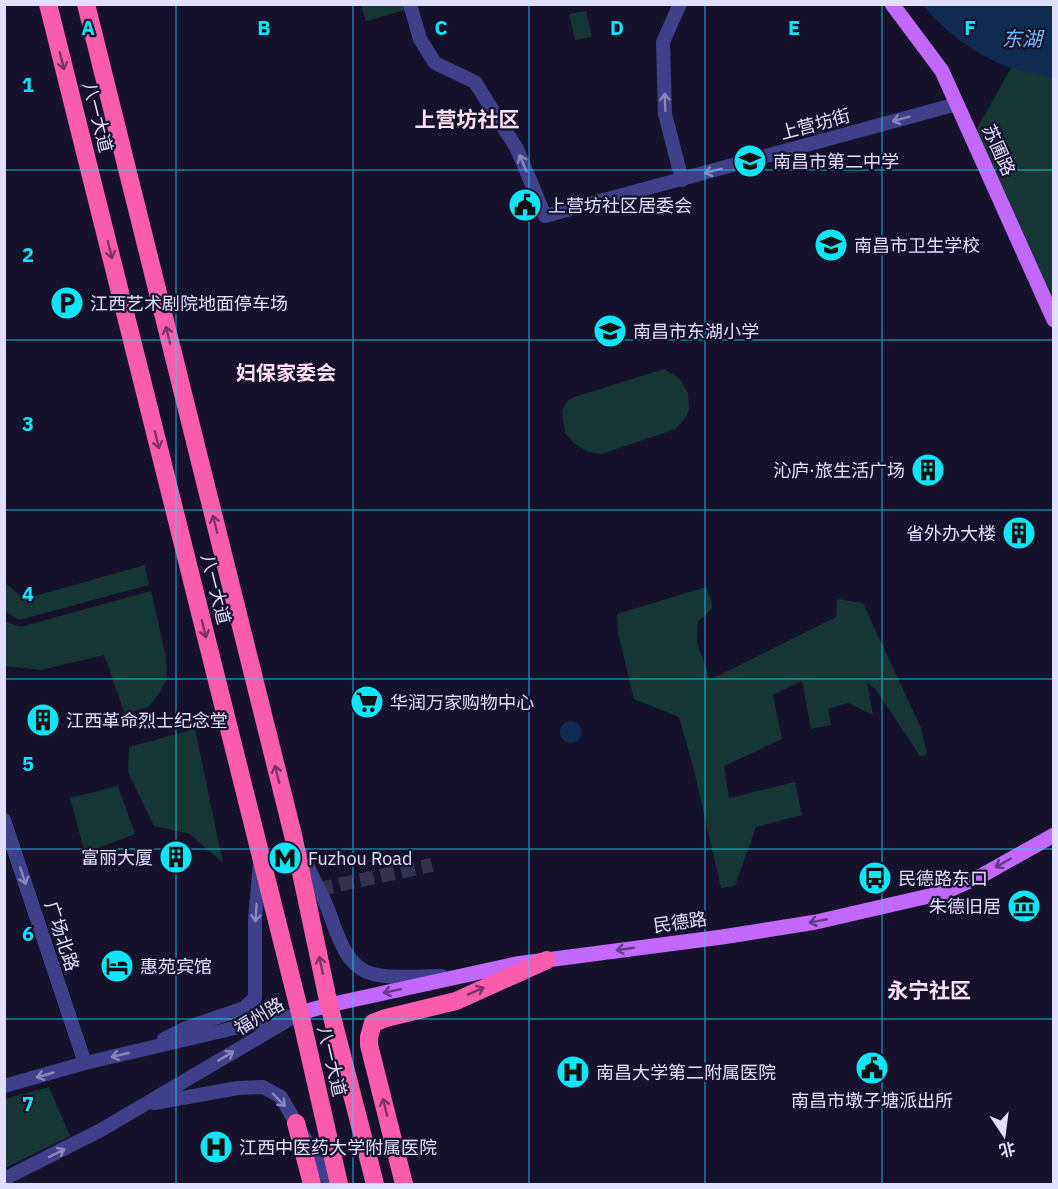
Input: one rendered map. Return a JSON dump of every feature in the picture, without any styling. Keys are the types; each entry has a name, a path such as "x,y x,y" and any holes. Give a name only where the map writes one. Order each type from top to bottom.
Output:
{"highway":[{"name":"八一大道","path":"48,4 300,1013 339,1185"},
{"name":"八一大道","path":"86,4 292,836 329,1005 375,1185"},
{"path":"404,1185 369,1045 373,1023 456,1001 547,960"},
{"path":"296,1123 312,1185"}],"main road":[{"name":"苏圃路","path":"892,4 942,70 1053,320"},
{"name":"民德路","path":"300,1013 516,964 722,937 816,922 942,893 981,876 1053,835"}],"street":[{"name":"上营坊街","path":"410,4 420,39 435,63 475,82 517,149 546,216 957,104"},
{"path":"680,4 663,42 665,114 682,180"},
{"name":"广场北路","path":"4,820 85,1063"},
{"path":"292,836 325,901 344,949 355,964 371,974 406,977 465,975"},
{"path":"145,1049 186,1028 244,1008 255,998 255,919 260,855"},
{"name":"福州路","path":"4,1086 85,1063 300,1013"},
{"name":"福州路","path":"4,1179 101,1130 300,1013"},
{"path":"143,1105 238,1088 263,1087 281,1097 331,1185"}],"green space":[{"path":"361,5 408,5 409,9 366,21"},
{"path":"586,11 592,37 575,40 569,14"},
{"path":"1011,68 1053,77 1053,298 975,132"},
{"path":"664,369 679,378 688,393 689,410 676,429 601,454 586,451 565,433 562,411 566,402 574,397"},
{"path":"145,565 149,585 19,620 5,611 5,583 24,599"},
{"path":"706,587 712,607 698,621 697,643 710,680 836,617 837,599 863,603 921,728 927,755 920,756 876,690 867,682 873,715 848,703 828,709 831,725 811,729 802,681 773,695 782,739 724,766 729,798 795,782 802,815 756,827 735,886 721,888 694,770 679,717 634,699 618,633 617,614"},
{"path":"151,591 166,657 167,678 159,694 148,707 125,714 104,655 41,670 5,666 5,621 20,627"},
{"path":"195,729 223,863 190,834 154,826 128,772 129,747"},
{"path":"118,786 135,834 85,853 70,798"},
{"path":"49,1087 70,1136 5,1168 5,1099"}],"water":[{"name":"东湖","path":"923,5 1053,5 1053,77 1013,69 984,56 951,33"},
{"path":"567,721 575,721 582,728 582,736 575,743 567,743 560,736 560,728"}],"tunnel":[{"path":"319,889 432,865"}],"place":[{"name":"南昌市第二中学","path":"750,161"},
{"name":"上营坊社区居委会","path":"525,205"},
{"name":"南昌市卫生学校","path":"831,245"},
{"name":"江西艺术剧院地面停车场","path":"67,303"},
{"name":"南昌市东湖小学","path":"610,331"},
{"name":"沁庐·旅生活广场","path":"928,470"},
{"name":"省外办大楼","path":"1019,533"},
{"name":"华润万家购物中心","path":"367,702"},
{"name":"江西革命烈士纪念堂","path":"43,720"},
{"name":"富丽大厦","path":"176,857"},
{"name":"Fuzhou Road","path":"285,858"},
{"name":"民德路东口","path":"875,878"},
{"name":"朱德旧居","path":"1024,906"},
{"name":"惠苑宾馆","path":"117,966"},
{"name":"南昌市墩子塘派出所","path":"872,1068"},
{"name":"南昌大学第二附属医院","path":"573,1072"},
{"name":"江西中医药大学附属医院","path":"216,1147"}],"district":[{"name":"上营坊社区","path":"467,119"},
{"name":"妇保家委会","path":"286,372"},
{"name":"永宁社区","path":"929,990"}]}
